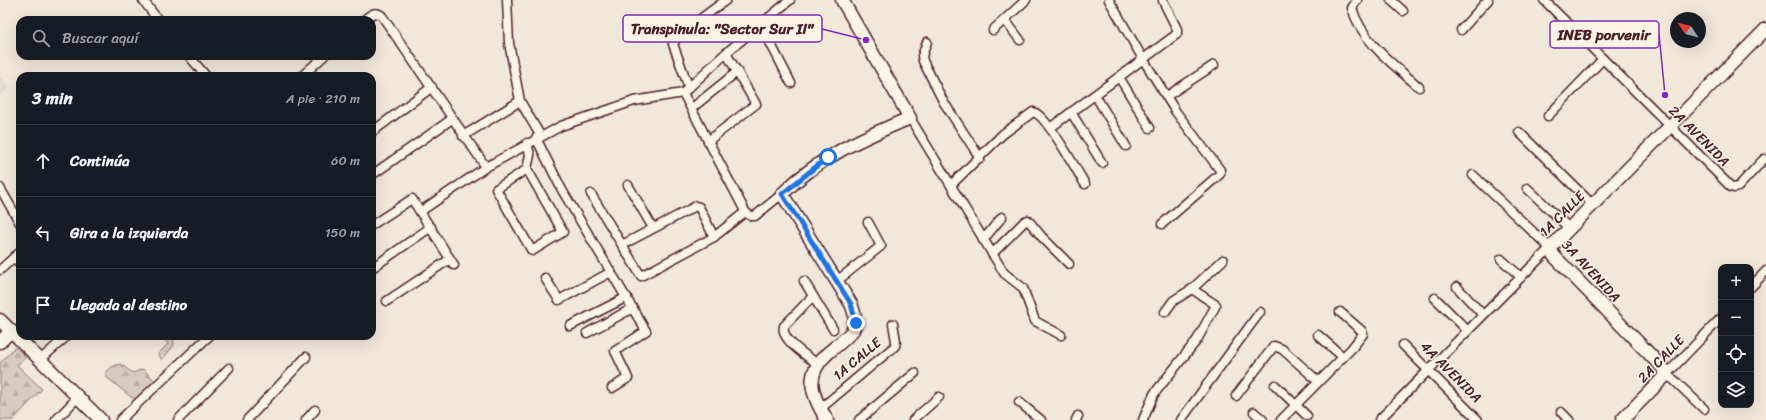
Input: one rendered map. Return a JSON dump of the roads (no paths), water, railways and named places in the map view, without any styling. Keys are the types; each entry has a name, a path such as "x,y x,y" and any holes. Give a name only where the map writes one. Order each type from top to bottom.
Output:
{"street":[{"path":"143,0 155,16"},
{"path":"507,0 509,43 520,101 562,190 646,331 614,351 628,378 612,388"},
{"path":"726,0 679,35 673,44 692,108 745,212 751,216 755,216 809,171 845,147 910,118"},
{"path":"421,212 486,167 538,137 582,118 634,101 686,91 726,53 790,0"},
{"path":"842,0 910,118 1005,275 1024,288 1036,322 1061,335"},
{"path":"993,30 1025,0"},
{"path":"1109,0 1143,59 1186,126 1220,172 1162,224"},
{"path":"1357,0 1352,8 1355,18 1368,40 1418,87"},
{"path":"1391,0 1403,11"},
{"path":"1460,30 1488,0"},
{"path":"1050,128 1178,33 1163,1"},
{"name":"2A AVENIDA","path":"1547,1 1602,59 1734,188 1764,159"},
{"path":"369,16 373,13 382,16 432,87 463,136 486,167"},
{"path":"1005,20 1020,40"},
{"path":"761,25 791,83"},
{"name":"1A CALLE","path":"1379,420 1766,29"},
{"path":"927,42 922,56 923,61 943,100 980,158"},
{"path":"708,141 756,104 738,71 726,53"},
{"path":"1548,116 1602,59"},
{"path":"192,60 203,72"},
{"path":"306,72 320,60"},
{"path":"1167,96 1214,65"},
{"path":"692,108 738,71"},
{"path":"1119,77 1150,128"},
{"path":"376,129 432,87"},
{"path":"1095,95 1126,146"},
{"path":"463,136 520,101"},
{"path":"951,185 1003,134 1033,112 1039,115 1050,128 1085,184"},
{"path":"1071,112 1102,163"},
{"path":"376,173 452,119"},
{"path":"1519,132 1593,205"},
{"path":"527,143 530,155 527,169 563,232 532,251 496,189 527,169"},
{"name":"3A AVENIDA","path":"1473,175 1550,248 1554,256 1663,368 1666,375"},
{"path":"628,185 653,228"},
{"path":"0,188 16,216"},
{"path":"1527,188 1569,228"},
{"path":"591,194 639,275 642,276 714,237 745,212"},
{"path":"782,194 851,304 856,323 850,333 818,364 813,374 812,386 823,415"},
{"path":"376,222 412,199 452,262 387,300"},
{"path":"622,245 697,206 714,237"},
{"path":"983,240 1002,218"},
{"path":"992,254 1025,221 1028,220 1042,237 1069,264"},
{"path":"837,281 880,247 868,222"},
{"path":"376,265 431,227"},
{"path":"0,270 16,259"},
{"path":"1501,259 1521,277"},
{"path":"1165,312 1174,301 1192,289 1223,260"},
{"path":"1754,284 1766,271"},
{"path":"545,278 558,300 611,272"},
{"path":"804,281 833,329"},
{"path":"1457,287 1483,315"},
{"path":"1142,420 1154,394 1197,340 1216,305 1192,289"},
{"path":"813,296 784,325 783,329 795,348 818,364"},
{"path":"570,326 627,297"},
{"path":"1435,298 1468,331"},
{"path":"587,333 633,308"},
{"path":"1180,420 1260,312"},
{"path":"1281,420 1343,357 1363,333 1340,312"},
{"path":"0,320 16,336"},
{"name":"2A CALLE","path":"1622,420 1718,321"},
{"name":"1A CALLE","path":"823,415 895,346 896,341 893,324"},
{"path":"0,342 11,331"},
{"path":"1318,335 1343,357"},
{"path":"20,340 101,420"},
{"path":"40,360 62,340"},
{"path":"120,420 205,340"},
{"name":"4A AVENIDA","path":"1403,345 1478,420"},
{"path":"1236,396 1274,346 1282,349 1318,381"},
{"path":"247,420 306,357"},
{"path":"178,420 228,368"},
{"path":"859,420 915,373"},
{"path":"1666,375 1674,380 1704,409"},
{"path":"1275,386 1307,416"},
{"path":"56,420 78,397"},
{"path":"913,420 939,397"},
{"path":"1019,402 1040,420"},
{"path":"306,420 315,410"},
{"path":"1254,412 1263,420"},
{"path":"1561,412 1569,420"}],"place":[{"name":"Transpinula: \"Sector Sur II\"","path":"866,40"},
{"name":"INEB porvenir","path":"1665,95"}]}
